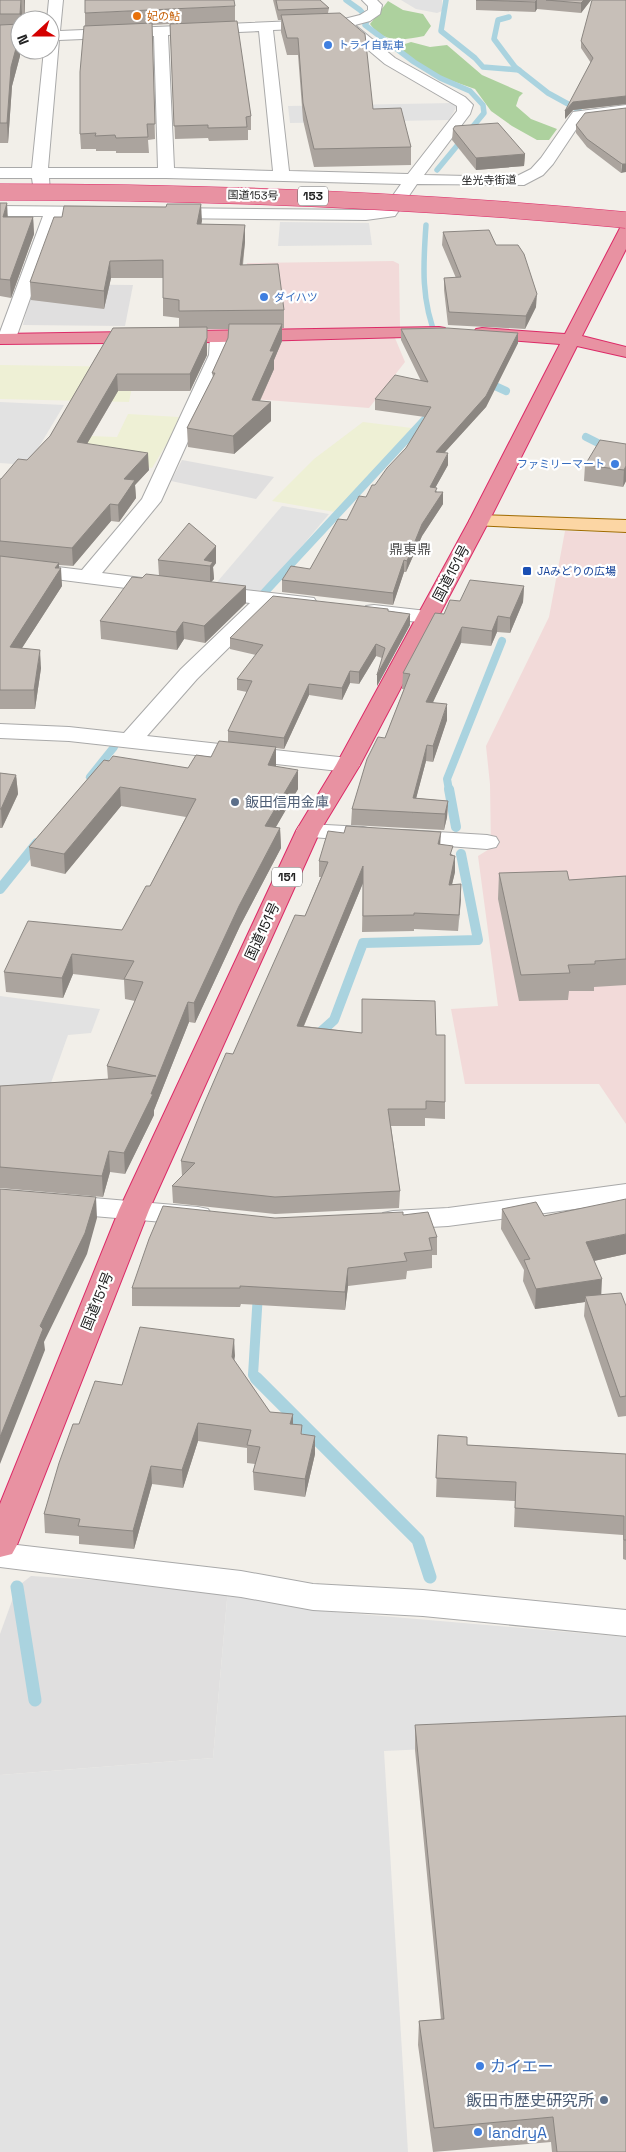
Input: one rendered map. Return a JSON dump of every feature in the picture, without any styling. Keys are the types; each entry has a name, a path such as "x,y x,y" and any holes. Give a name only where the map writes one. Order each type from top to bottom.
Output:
{"highway":[{"name":"国道153号","path":"0,183 252,184 332,187 626,208"},
{"name":"国道153号","path":"0,192 313,196 473,206 626,220"},
{"name":"国道151号","path":"0,1545 134,1210 308,830 348,764 479,521 562,341 626,232"},
{"path":"3,339 454,332 562,341 626,352"},
{"path":"562,341 626,360"}],"main road":[{"path":"479,521 626,526"}],"street":[{"path":"60,36 344,23 368,11"},
{"path":"152,212 366,215 389,212 411,180 465,112 465,105 460,100 390,61 344,23"},
{"path":"266,27 282,176"},
{"path":"161,32 166,173"},
{"path":"3,339 48,211 40,173 49,60"},
{"name":"坐光寺街道","path":"0,173 166,173 518,182 537,172 578,115 626,110"},
{"path":"0,211 112,212"},
{"path":"87,577 151,501 218,355 219,337"},
{"path":"0,566 322,605"},
{"path":"130,741 189,674 266,599"},
{"path":"351,609 427,618"},
{"path":"0,731 69,734 348,764"},
{"path":"308,830 487,842"},
{"path":"371,1220 448,1217 626,1193"},
{"path":"0,1199 228,1220"},
{"path":"0,1555 241,1584 313,1596 423,1603 626,1623"}],"shaded area":[{"path":"401,0 442,0 442,11 437,13 416,9"},
{"path":"454,103 457,106 449,120 290,123 288,106"},
{"path":"280,222 369,223 372,245 278,246"},
{"path":"393,261 399,264 400,328 235,331 247,263"},
{"path":"33,284 133,285 125,326 23,325"},
{"path":"395,338 405,362 369,408 205,395 229,341"},
{"path":"0,402 64,405 28,465 0,463"},
{"path":"182,460 274,477 256,499 171,481"},
{"path":"282,506 329,514 260,596 212,588"},
{"path":"565,531 626,533 626,1124 599,1084 465,1084 451,1009 498,1006 478,856 491,848 490,784 486,746 549,617"},
{"path":"0,996 100,1009 91,1033 68,1035 47,1094 0,1095"},
{"path":"31,1576 228,1588 213,1758 0,1775 0,1634 17,1587"},
{"path":"228,1588 312,1610 626,1637 626,1740 384,1751 408,2152 0,2152 0,1775 213,1758"}],"green space":[{"path":"388,1 403,10 423,14 431,26 424,36 394,39 381,35 375,30 370,24"},
{"path":"411,42 430,47 447,45 482,75 523,93 519,97 516,106 531,119 557,129 549,140 537,140 512,126 491,111 475,89 435,75 396,47"},
{"path":"0,365 136,367 129,402 0,399"},
{"path":"128,414 179,417 169,440 152,468 51,453 60,435 117,437"},
{"path":"363,422 412,428 335,512 272,501 314,459"}],"building":[{"path":"0,0 21,0 20,10 10,10 10,14 0,14"},
{"path":"85,0 234,0 235,6 85,13"},
{"path":"276,0 320,0 329,8 278,10"},
{"path":"476,0 537,0 535,2"},
{"path":"546,0 584,0 581,3"},
{"path":"592,0 626,0 626,96 573,102 565,111 593,58 581,41"},
{"path":"340,13 365,34 373,109 401,108 411,147 314,149 303,103 298,38 287,38 281,15"},
{"path":"237,21 251,116 246,117 247,127 208,128 208,125 174,126 170,24"},
{"path":"152,23 155,124 147,124 148,137 116,138 115,135 95,136 96,133 80,134 80,72 84,26"},
{"path":"10,24 10,60 13,60 7,123 0,123 0,25"},
{"path":"626,108 626,164 622,164 587,139 576,125 585,113"},
{"path":"498,123 525,154 476,158 453,129 455,126"},
{"path":"0,203 7,203 3,217 33,217 10,280 0,279"},
{"path":"167,204 201,204 197,224 245,225 240,265 278,264 284,310 179,311 179,300 163,298 163,260 110,261 104,291 30,282 54,217 62,217 64,206 166,207"},
{"path":"489,230 496,245 518,245 524,254 537,294 526,316 449,312 444,278 461,277 443,232"},
{"path":"229,324 282,324 270,351 274,351 252,400 271,402 233,436 187,428 215,373 212,373 228,338"},
{"path":"207,327 207,338 190,374 117,374 77,442 148,453 124,479 135,480 118,505 110,504 72,548 0,541 0,479 18,459 27,460 50,436 113,328"},
{"path":"447,328 518,333 486,396 436,452 448,453 430,487 437,488 435,492 443,492 422,524 407,561 404,560 393,593 282,580 291,566 310,569 338,519 347,520 359,496 366,497 372,485 375,485 387,468 406,448 431,407 375,399 395,375 428,382 401,329"},
{"path":"600,440 626,444 626,466 624,470 585,465"},
{"path":"189,523 216,546 204,560 213,562 210,566 158,560"},
{"path":"0,556 59,563 55,568 61,568 10,647 40,650 34,690 0,690"},
{"path":"146,574 246,586 204,626 183,622 176,632 100,621 132,577 142,578"},
{"path":"470,580 524,586 510,618 498,616 492,631 462,627 426,702 447,704 433,746 427,745 413,798 448,801 445,814 352,809 367,759 378,737 385,738 410,674 403,673 435,613 444,614 450,600 460,601"},
{"path":"273,596 388,609 388,611 410,614 377,675 385,648 376,644 359,672 350,671 342,688 309,684 284,738 228,731 252,681 237,679 263,645 230,638"},
{"path":"219,741 276,747 268,765 298,770 265,826 280,828 239,906 194,1003 188,1002 151,1094 153,1094 124,1153 109,1151 102,1176 0,1167 0,1086 156,1076 107,1066 143,982 124,979 134,961 72,954 62,978 4,972 28,921 122,930 146,886 150,886 196,799 120,787 64,854 29,847 104,760 109,761 113,756 188,768 196,755 211,757"},
{"path":"0,773 16,775 1,809 0,809"},
{"path":"346,826 441,832 438,844 453,846 450,855 455,856 449,885 461,884 459,915 414,913 414,915 363,916 363,866 297,1026 362,1033 362,999 435,1001 436,1035 445,1035 445,1102 426,1101 426,1109 388,1109 400,1191 275,1197 172,1186 195,1163 181,1161 226,1053 233,1054 295,915 305,916 328,862 319,861 328,831 344,833"},
{"path":"567,871 569,880 626,876 626,959 595,961 595,964 568,965 570,973 521,975 499,873"},
{"path":"0,1189 96,1197 85,1233 40,1326 43,1329 0,1437"},
{"path":"626,1199 626,1234 586,1242 602,1279 536,1289 524,1260 530,1259 502,1209 536,1202 544,1216"},
{"path":"163,1206 275,1218 403,1212 403,1215 428,1212 437,1237 429,1238 432,1250 404,1253 407,1261 348,1268 345,1292 240,1286 240,1288 132,1288"},
{"path":"621,1293 626,1306 626,1396 620,1397 585,1296"},
{"path":"140,1327 234,1339 232,1357 270,1412 293,1414 290,1424 302,1425 301,1434 315,1436 305,1479 253,1472 260,1447 247,1445 251,1430 198,1423 182,1470 151,1466 133,1531 78,1526 80,1519 44,1514 73,1424 79,1424 95,1381 122,1385"},
{"path":"438,1435 467,1437 467,1445 626,1454 626,1540 624,1540 624,1516 515,1508 516,1482 436,1478"},
{"path":"626,1716 626,2152 557,2152 553,2117 434,2128 419,2021 444,2019 415,1725"}],"waterway":[{"path":"346,0 360,10 368,19 365,25 414,62 440,78 470,91 483,105 484,113 437,170"},
{"path":"446,0 441,31 475,58 483,67 519,70"},
{"path":"509,17 498,20 494,39 519,70"},
{"path":"519,70 548,93 579,110"},
{"path":"426,225 424,283 428,311 437,339"},
{"path":"484,381 506,391"},
{"path":"264,593 430,414"},
{"path":"586,437 612,450 626,454"},
{"path":"449,790 447,779 502,641"},
{"path":"90,777 114,747"},
{"path":"449,789 456,827"},
{"path":"0,889 37,843"},
{"path":"314,1038 334,1020 363,943 478,940 461,854"},
{"path":"258,1293 253,1375 418,1540 430,1577"},
{"path":"17,1587 35,1700"}],"place":[{"name":"妃の鮎","path":"137,16"},
{"name":"トライ自転車","path":"328,45"},
{"name":"ダイハツ","path":"264,297"},
{"name":"ファミリーマート","path":"615,464"},
{"name":"JAみどりの広場","path":"527,571"},
{"name":"飯田信用金庫","path":"235,802"},
{"name":"カイエー","path":"480,2066"},
{"name":"飯田市歴史研究所","path":"604,2100"},
{"name":"landryA","path":"478,2132"}],"district":[{"name":"鼎東鼎","path":"410,549"}]}
